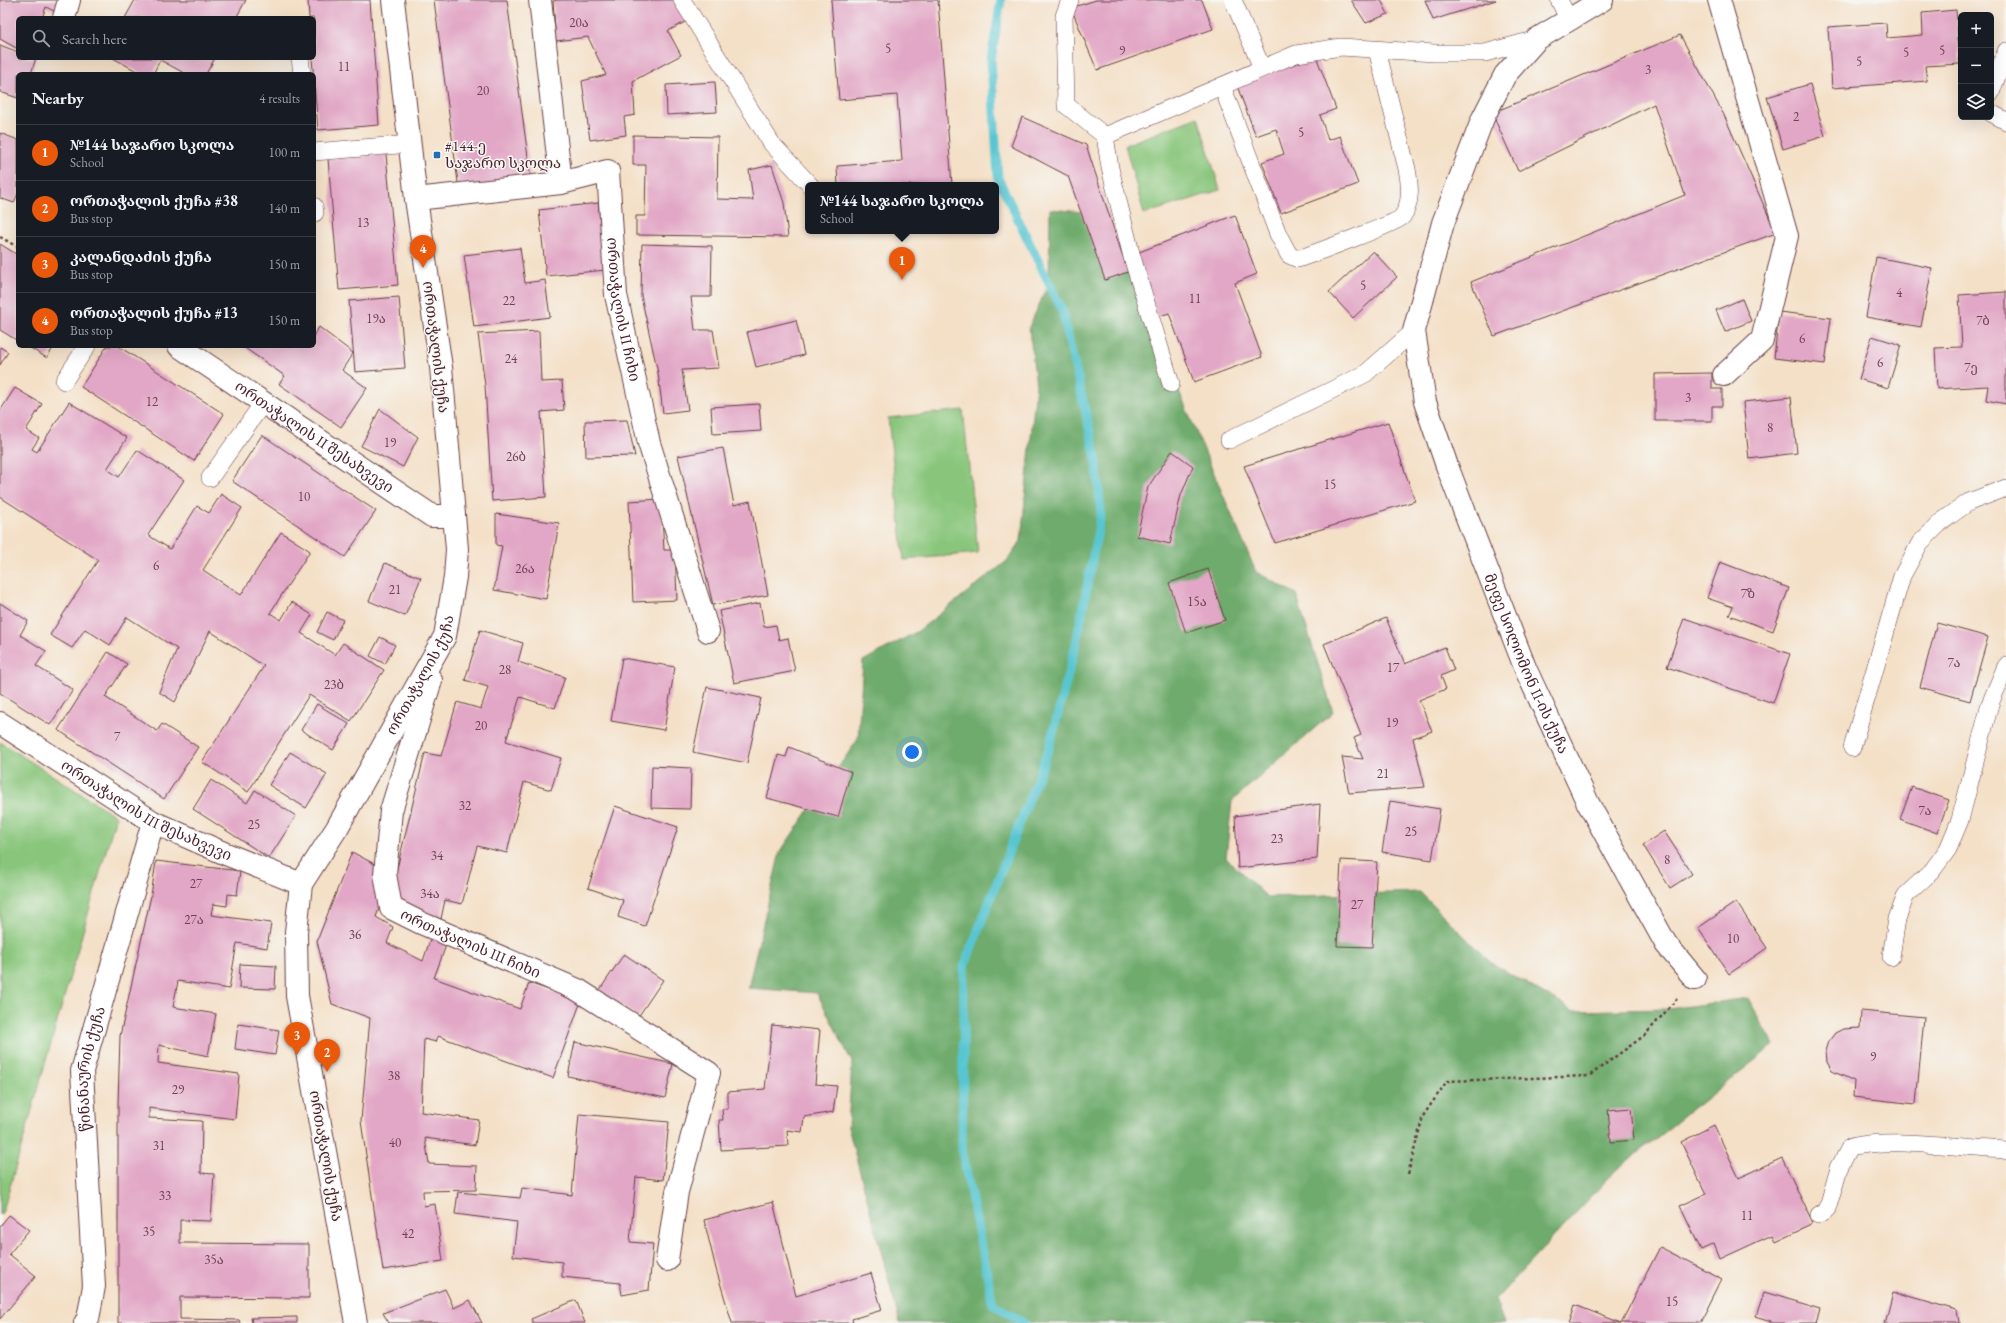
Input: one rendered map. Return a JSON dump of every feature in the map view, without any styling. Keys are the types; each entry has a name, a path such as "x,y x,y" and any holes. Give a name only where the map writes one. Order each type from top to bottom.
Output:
{"street":[{"path":"65,16 69,0"},
{"name":"ორთაჭალის ქუჩა","path":"356,1323 297,996 296,932 301,884 337,828 445,636 455,577 457,549 441,367 416,199 393,0"},
{"path":"540,0 561,183"},
{"name":"მეფე სოლომონ II-ის ქუჩა","path":"1602,0 1537,39 1505,75 1483,118 1443,223 1414,331 1426,402 1447,466 1477,538 1526,670 1588,803 1666,944 1695,979"},
{"path":"1719,0 1787,236 1762,340 1724,375"},
{"name":"ორთაჭალის II ჩიხი","path":"416,199 561,183 608,171 616,295 649,442 708,631"},
{"name":"ორთაჭალის II შესახვევი","path":"182,348 432,516 454,516"},
{"name":"ორთაჭალის III ჩიხი","path":"445,636 391,811 385,874 390,908 421,923 578,990 709,1073 677,1192 667,1260"},
{"name":"ორთაჭალის III შესახვევი","path":"0,723 153,822 226,854 301,884"},
{"name":"წინანაურის ქუჩა","path":"85,1323 88,1319 94,1286 82,1071 153,822"}],"lane":[{"path":"682,0 772,144 807,182"},
{"path":"1070,0 1064,16 1066,105 1105,136 1110,168 1132,257 1171,384"},
{"path":"1233,0 1262,68"},
{"path":"1560,0 1569,20"},
{"path":"1105,136 1296,54 1317,49 1341,47 1434,53 1485,53 1537,39"},
{"path":"1222,86 1278,234 1289,255 1298,259 1402,218 1408,202 1410,187 1407,169 1377,50"},
{"path":"1994,85 2006,51"},
{"path":"300,60 302,72"},
{"path":"1994,114 2006,120"},
{"path":"316,152 410,144"},
{"path":"1229,440 1366,374 1414,331"},
{"path":"64,381 86,348"},
{"path":"210,478 263,403"},
{"path":"1852,748 1902,576 1920,543 1941,522 1969,502 2006,488"},
{"path":"1892,957 1897,919 1906,894 1932,872 1948,849 1960,820 1990,704 2006,666"},
{"path":"1819,1215 1827,1210 1839,1168 1850,1147 1865,1144 1926,1145 2006,1150"}],"path":[{"path":"0,237 16,246"},
{"path":"1408,1174 1423,1116 1448,1081 1589,1076 1645,1034 1695,979"}],"green space":[{"path":"1198,117 1220,190 1144,214 1125,145"},
{"path":"1050,209 1094,213 1128,272 1256,572 1296,594 1333,712 1232,801 1226,858 1267,897 1420,892 1490,962 1574,1011 1668,1009 1748,998 1774,1045 1616,1170 1495,1300 1504,1323 900,1323 848,1127 852,1062 817,993 748,988 780,852 858,739 863,661 918,631 1007,561 1021,541 1036,385 1029,327 1049,283"},
{"path":"963,410 978,553 904,560 888,418"},
{"path":"0,742 116,816 3,1211 0,1215"}],"building":[{"path":"0,0 58,0 56,12 46,7 43,16 16,16 16,48 0,39"},
{"path":"135,0 246,0 237,16 126,16"},
{"path":"308,0 370,0 379,125 318,130 316,72 313,72 312,60 316,60 316,16 309,16"},
{"path":"434,0 507,0 531,180 459,190"},
{"path":"676,0 687,21 668,31 681,55 633,81 635,115 624,117 626,135 590,140 582,81 606,75 588,37 556,41 553,1"},
{"path":"831,0 938,0 952,182 838,182 837,166 902,161 897,95 839,100"},
{"path":"1096,0 1202,0 1213,29 1097,70 1071,8"},
{"path":"1351,0 1381,0 1388,14 1366,23"},
{"path":"1425,0 1496,0 1433,20"},
{"path":"1956,10 1958,64 1925,66 1927,81 1832,88 1828,27 1886,23 1887,38 1923,35 1922,13"},
{"path":"1680,35 1724,115 1776,233 1494,336 1471,282 1685,195 1654,104 1518,171 1492,113"},
{"path":"0,45 16,51 16,60 35,60 32,72 16,72 16,97 0,92"},
{"path":"1316,56 1336,109 1320,115 1328,140 1340,136 1358,184 1281,213 1262,162 1284,154 1276,129 1256,136 1237,86"},
{"path":"117,60 160,60 154,72 138,72"},
{"path":"160,60 214,60 207,72 182,72"},
{"path":"715,82 717,112 667,115 666,85"},
{"path":"1810,84 1825,136 1783,149 1767,97"},
{"path":"1022,117 1086,145 1128,272 1105,280 1068,176 1011,146"},
{"path":"0,133 16,139 16,198 14,203 0,198"},
{"path":"633,135 718,137 717,199 753,200 749,170 772,165 784,203 788,237 636,235 636,216 645,216 646,165 633,165"},
{"path":"386,154 398,285 339,290 328,159"},
{"path":"598,203 606,270 546,276 539,210"},
{"path":"1235,215 1257,274 1235,283 1262,357 1194,382 1169,313 1157,317 1134,254"},
{"path":"0,244 16,254 16,340 0,330"},
{"path":"642,244 712,246 711,297 691,297 695,330 713,330 719,368 682,370 688,410 663,413 658,373 641,296"},
{"path":"520,248 525,283 545,280 550,317 474,327 464,255"},
{"path":"1373,251 1397,277 1353,318 1329,292"},
{"path":"1876,257 1932,268 1921,327 1866,317"},
{"path":"2006,292 2006,404 1986,400 1988,386 1937,389 1935,348 1962,347 1959,295"},
{"path":"399,297 405,368 355,372 349,301"},
{"path":"1742,299 1751,321 1725,332 1716,310"},
{"path":"1779,312 1831,318 1825,364 1774,358"},
{"path":"796,320 804,355 756,367 747,332"},
{"path":"319,327 353,353 342,370 367,388 341,427 279,384 285,376 245,348 316,348 316,331"},
{"path":"539,331 541,382 562,381 564,410 541,412 546,497 492,501 485,385 478,334"},
{"path":"1872,336 1901,345 1888,388 1859,379"},
{"path":"0,347 8,352 0,365"},
{"path":"30,348 53,348 47,358"},
{"path":"106,348 121,348 224,414 194,461 81,387"},
{"path":"1712,373 1712,389 1722,389 1722,406 1712,406 1712,421 1655,421 1655,374"},
{"path":"15,388 42,404 26,430 39,438 32,449 37,452 69,402 127,438 107,469 119,477 137,450 184,480 148,535 170,549 197,506 209,513 221,494 242,508 203,570 241,595 281,532 310,551 270,613 281,620 292,602 312,615 301,633 335,655 343,643 384,670 351,721 309,695 248,792 202,762 264,666 210,631 175,702 159,692 177,649 127,617 110,645 85,629 72,648 50,635 98,560 0,497 0,411"},
{"path":"1791,397 1797,453 1749,459 1743,402"},
{"path":"759,404 761,431 713,434 711,407"},
{"path":"380,409 418,437 403,467 361,446"},
{"path":"627,420 635,456 586,457 585,421"},
{"path":"1388,422 1415,501 1275,543 1244,466"},
{"path":"262,435 376,511 345,557 232,481"},
{"path":"723,448 734,505 750,501 768,595 713,605 678,456"},
{"path":"1172,451 1193,466 1181,495 1170,544 1137,536 1148,487"},
{"path":"661,499 664,550 675,550 677,600 633,602 629,501"},
{"path":"496,514 559,523 546,599 494,590 502,546 496,545"},
{"path":"1720,562 1789,588 1773,631 1729,615 1733,607 1707,598"},
{"path":"385,563 421,578 405,616 369,601"},
{"path":"1208,569 1225,620 1186,633 1169,583"},
{"path":"0,603 28,621 20,635 46,651 36,666 73,690 50,725 0,693"},
{"path":"760,603 764,627 776,625 779,640 788,638 795,671 734,683 719,611"},
{"path":"327,612 343,620 333,640 317,632"},
{"path":"1386,618 1405,664 1445,647 1454,670 1441,676 1446,689 1419,700 1432,731 1413,738 1425,787 1349,793 1342,757 1363,759 1354,738 1361,735 1324,644"},
{"path":"1684,618 1790,654 1773,703 1667,667"},
{"path":"1937,623 1988,637 1970,701 1920,687"},
{"path":"480,630 523,643 518,662 565,677 555,708 520,697 506,741 561,758 551,790 524,782 507,853 477,846 462,904 445,900 441,919 396,904 393,885 425,753 441,756 457,702 481,709 488,687 465,680"},
{"path":"380,637 395,645 385,664 370,656"},
{"path":"108,652 127,664 105,697 157,731 162,724 198,747 164,799 58,730"},
{"path":"622,658 675,667 664,730 611,721"},
{"path":"707,687 761,698 747,763 693,752"},
{"path":"317,704 349,724 333,750 301,730"},
{"path":"789,747 851,772 838,817 767,798 778,755 786,757"},
{"path":"290,752 327,774 306,808 269,785"},
{"path":"652,766 691,768 690,809 651,808"},
{"path":"211,780 247,803 255,790 296,816 269,858 193,809"},
{"path":"1912,787 1949,800 1937,833 1900,819"},
{"path":"1390,801 1440,809 1432,860 1382,852"},
{"path":"1320,804 1317,859 1238,868 1235,816"},
{"path":"615,806 678,827 645,926 618,917 623,900 588,888"},
{"path":"1664,831 1692,874 1670,888 1643,845"},
{"path":"352,852 378,866 381,903 376,917 393,927 387,943 423,961 432,934 448,940 434,978 520,1009 529,983 581,1001 553,1078 438,1036 436,1042 424,1039 421,1112 479,1120 475,1145 425,1138 429,1164 477,1166 476,1190 423,1191 424,1206 435,1204 443,1261 383,1270 361,1121 370,1018 332,1004 317,941"},
{"path":"1341,860 1377,862 1372,947 1337,946"},
{"path":"156,861 240,871 237,895 228,894 227,906 213,904 211,915 271,923 267,948 237,943 229,989 178,981 173,1007 216,1014 208,1056 159,1045 158,1063 239,1074 235,1119 149,1108 149,1118 202,1121 201,1173 214,1174 211,1221 180,1220 180,1243 309,1244 309,1298 180,1297 180,1319 239,1320 240,1323 118,1323 118,1104 120,1036 151,896"},
{"path":"1736,902 1767,948 1729,974 1698,928"},
{"path":"624,954 663,980 638,1017 599,991"},
{"path":"240,964 276,966 275,989 239,988"},
{"path":"1861,1011 1924,1017 1916,1104 1853,1097 1854,1081 1832,1071 1827,1062 1826,1051 1829,1041 1835,1033 1843,1029 1860,1028"},
{"path":"238,1024 279,1030 275,1055 235,1049"},
{"path":"772,1025 820,1030 815,1084 837,1086 833,1112 804,1117 802,1132 787,1130 788,1146 721,1150 719,1120 723,1120 722,1109 728,1109 728,1092 765,1089"},
{"path":"575,1042 673,1064 665,1098 568,1076"},
{"path":"1631,1108 1634,1140 1611,1142 1608,1110"},
{"path":"579,1114 669,1122 663,1180 636,1177 630,1242 653,1244 649,1290 622,1295 620,1283 562,1277 562,1262 513,1256 517,1222 455,1214 458,1192 520,1198 522,1188 572,1195"},
{"path":"1714,1125 1739,1178 1782,1158 1813,1223 1775,1241 1772,1235 1720,1259 1714,1244 1701,1250 1680,1206 1706,1194 1681,1142"},
{"path":"773,1202 796,1296 871,1273 882,1310 852,1319 853,1323 732,1323 716,1269 704,1220"},
{"path":"9,1215 29,1230 9,1254 36,1276 0,1319 0,1226"},
{"path":"1660,1247 1722,1279 1700,1323 1621,1323"},
{"path":"445,1289 454,1308 470,1300 482,1323 389,1323 383,1313"},
{"path":"1892,1291 1957,1310 1959,1323 1884,1323"},
{"path":"1763,1293 1820,1310 1816,1323 1774,1323 1755,1317"},
{"path":"576,1300 585,1323 533,1323 531,1319"},
{"path":"1575,1305 1621,1323 1569,1323"},
{"path":"297,1317 297,1323 252,1323 251,1318"}],"waterway":[{"path":"1001,0 991,60 998,178 1062,310 1096,458 1101,514 1076,644 1049,748 964,967 962,1151 993,1304 1024,1323"}],"place":[{"name":"#144-ე საჯარო სკოლა","path":"437,155"},
{"name":"ორთაჭალის ქუჩა #13","path":"423,268"},
{"name":"№144 საჯარო სკოლა","path":"902,280"},
{"name":"კალანდაძის ქუჩა","path":"297,1055"},
{"name":"ორთაჭალის ქუჩა #38","path":"327,1072"}]}
